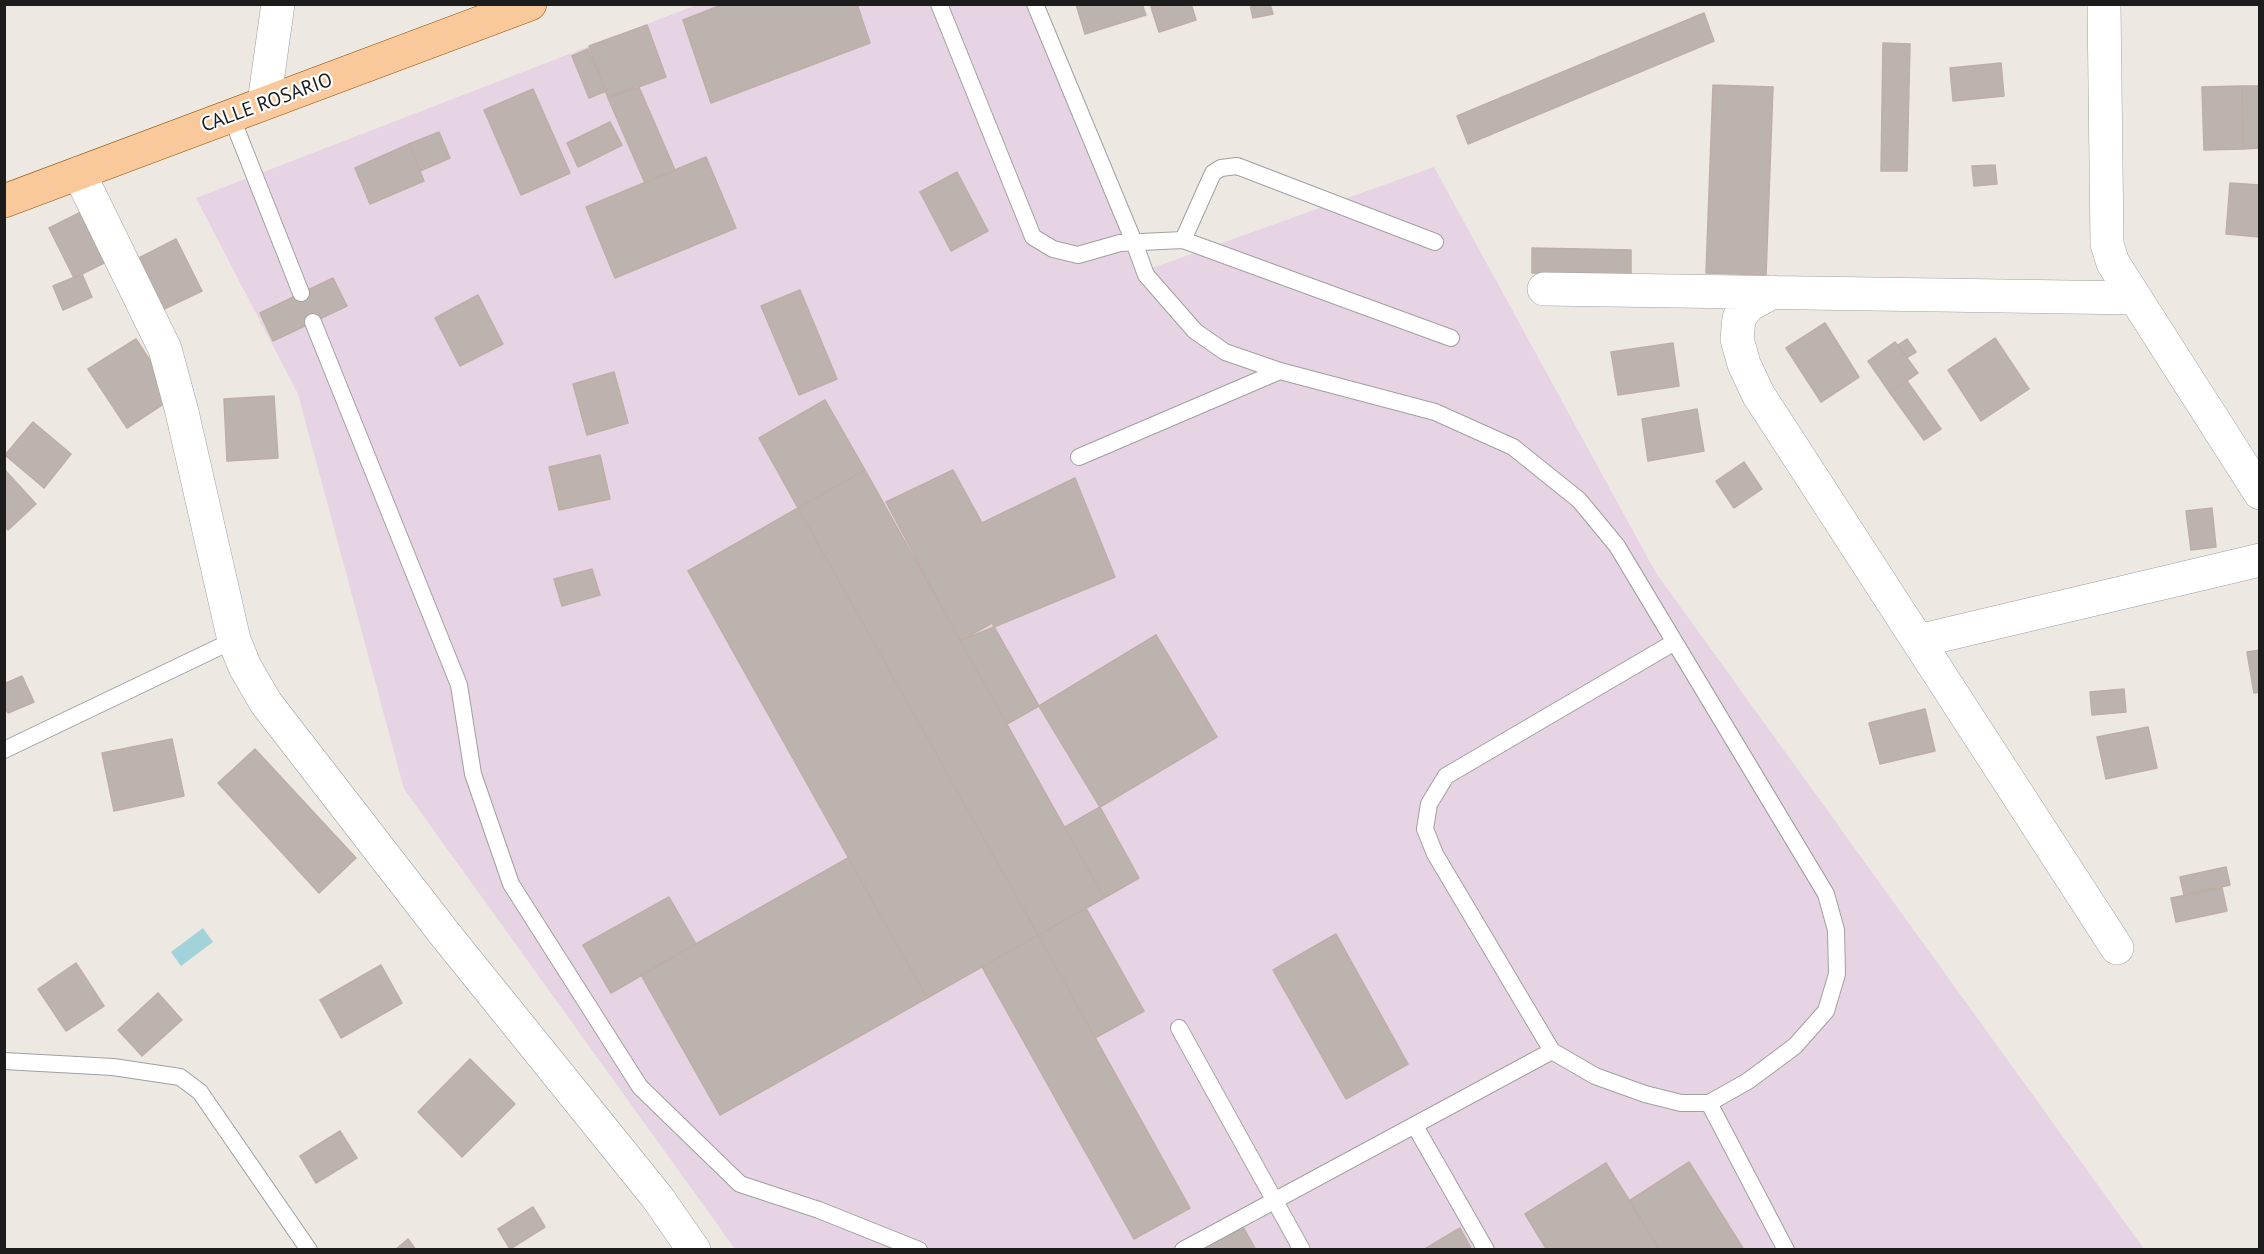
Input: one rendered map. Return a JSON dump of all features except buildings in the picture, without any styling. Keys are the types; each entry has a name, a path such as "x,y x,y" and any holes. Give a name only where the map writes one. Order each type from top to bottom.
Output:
{"main road":[{"name":"CALLE ROSARIO","path":"4,201 530,4"}],"street":[{"path":"264,103 278,4"},
{"path":"2104,4 2107,244 2113,263 2259,492"},
{"path":"79,174 165,350 182,412 234,640 245,667 266,703 444,933 657,1197 694,1250"},
{"path":"1544,288 2135,298"},
{"path":"1773,292 1749,305 1739,318 1737,339 1744,364 1758,394 2117,948"},
{"path":"1918,641 2259,560"}],"lane":[{"path":"939,4 1033,237 1053,249 1078,255 1134,242 1183,240 1451,338"},
{"path":"1035,4 1146,275 1195,331 1225,352 1280,371 1435,412 1513,447 1579,500 1617,546 1826,894 1836,930 1837,974 1826,1011 1795,1046 1748,1082 1709,1103 1681,1103 1645,1094 1596,1076 1552,1051 1435,854 1425,829 1429,804 1446,776 1673,642"},
{"path":"231,116 301,293"},
{"path":"1183,240 1213,173 1221,168 1237,166 1435,242"},
{"path":"313,322 459,685 472,774 511,884 640,1087 740,1184 819,1210 919,1250"},
{"path":"1079,457 1280,371"},
{"path":"4,750 234,640"},
{"path":"1179,1028 1302,1250"},
{"path":"1183,1250 1552,1051"},
{"path":"4,1061 113,1067 180,1077 200,1092 309,1250"},
{"path":"1709,1103 1786,1250"},
{"path":"1414,1126 1486,1250"}],"shaded area":[{"path":"699,4 1045,5 1141,272 1434,167 1656,573 2144,1249 735,1249 404,789 298,394 196,198"}],"water":[{"path":"203,928 213,942 181,966 171,952"}]}
